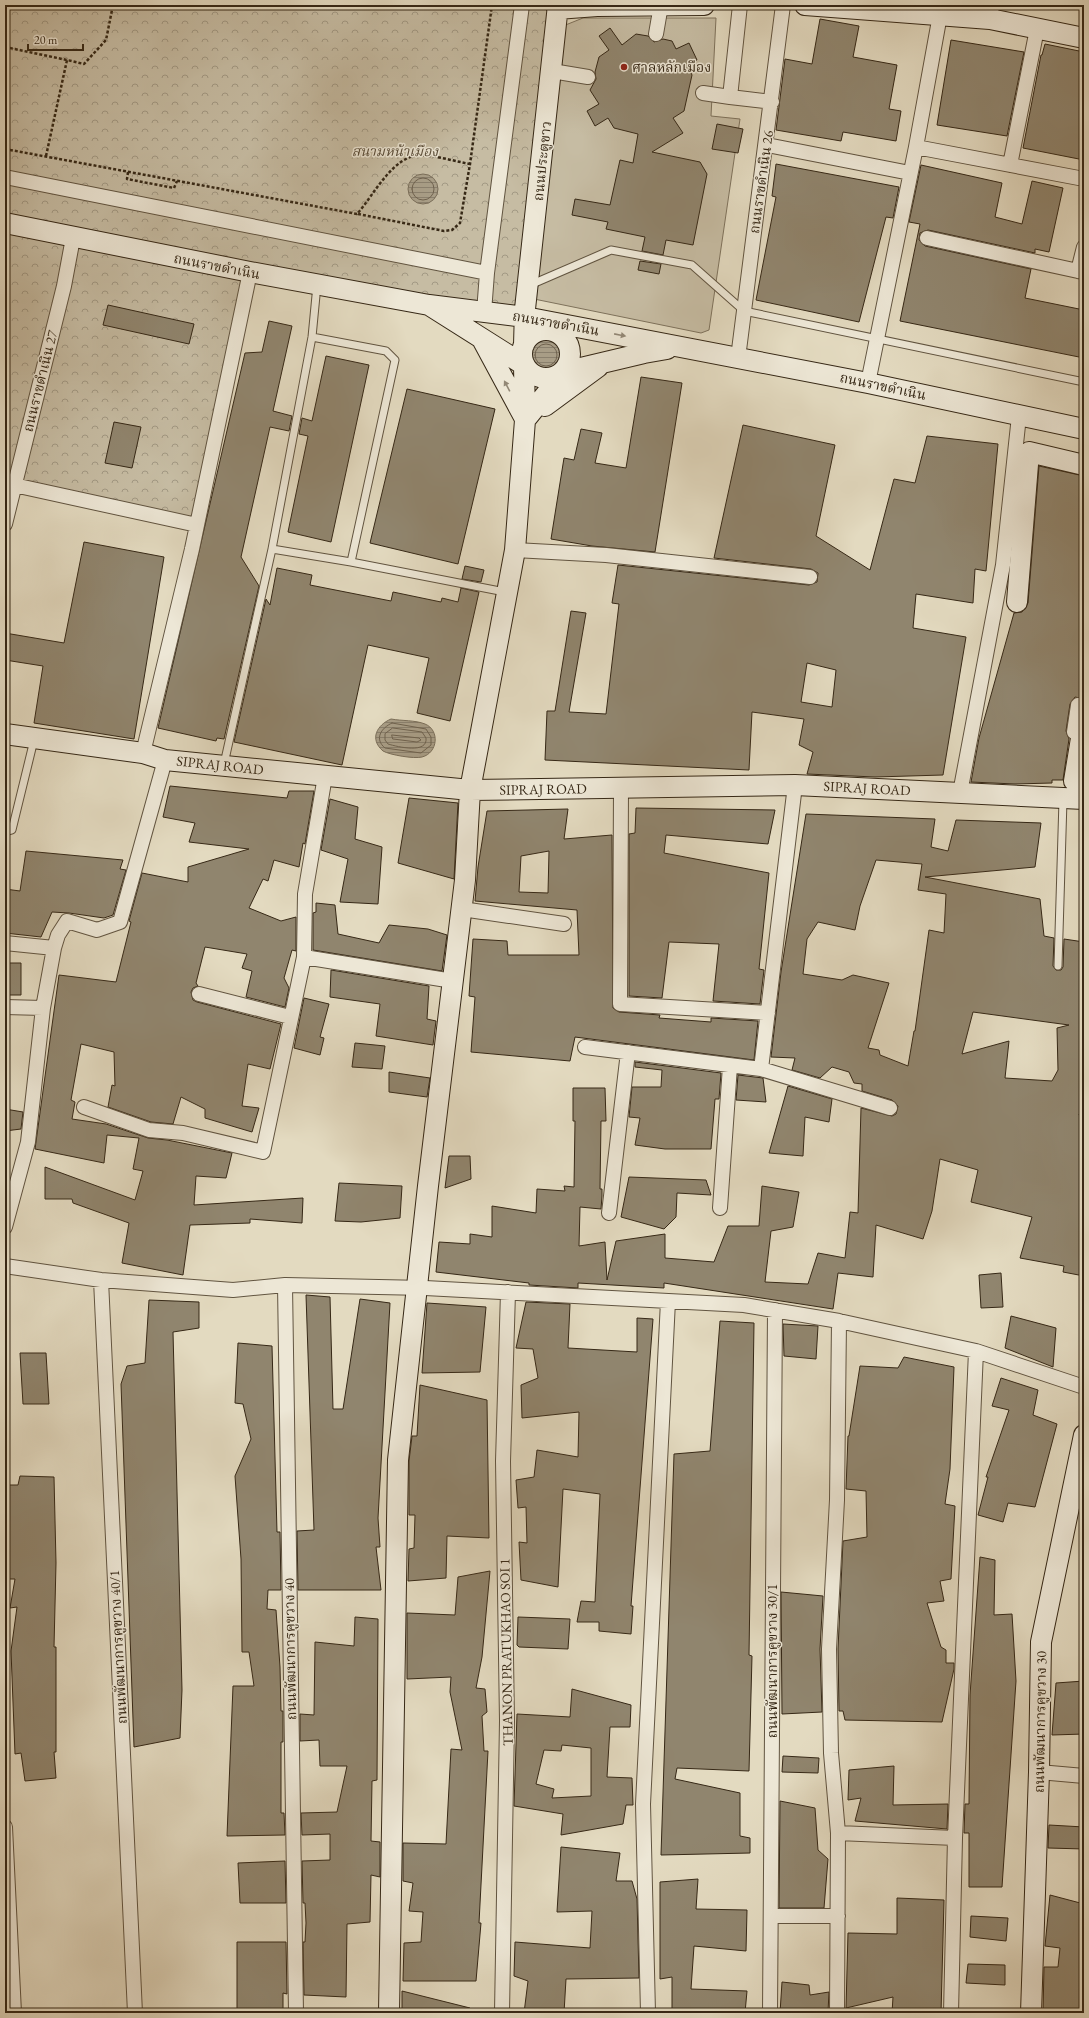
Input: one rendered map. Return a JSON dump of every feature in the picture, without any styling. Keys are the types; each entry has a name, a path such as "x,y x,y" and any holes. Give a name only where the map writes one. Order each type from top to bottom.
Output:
{"street":[{"path":"484,312 487,273 522,5"},
{"path":"656,34 661,5"},
{"path":"558,7 704,5"},
{"path":"730,97 740,5"},
{"name":"ถนนราขดำเนิน 26","path":"738,358 767,145 784,5"},
{"path":"805,5 940,15 991,12 1037,29 1084,38"},
{"name":"ถนนประตูขาว","path":"524,345 528,286 558,7"},
{"path":"868,383 916,147 940,15"},
{"path":"1010,165 1037,29"},
{"path":"552,71 588,77"},
{"path":"703,93 772,102"},
{"path":"767,145 910,172"},
{"path":"916,147 1084,179"},
{"path":"5,177 487,273"},
{"name":"ถนนราขดำเนิน","path":"5,223 73,238 429,305 525,316 681,348 868,383 1084,429"},
{"name":"ถนนราขดำเนิน 27","path":"5,524 64,286 73,238"},
{"path":"927,238 1081,271 1084,247"},
{"path":"143,753 197,525 250,272"},
{"name":"ถนนราขดำเนิน","path":"429,305 482,337 524,365"},
{"path":"525,420 564,372 570,359 570,353 578,327"},
{"path":"564,372 557,376 542,379 528,372 522,358 524,345 533,334 546,330 554,331 565,339 570,353"},
{"path":"482,337 525,420"},
{"name":"ถนนราขดำเนิน","path":"564,372 644,352 681,348"},
{"path":"525,420 606,361"},
{"path":"389,2013 398,1460 462,909 470,790 515,550 525,420 524,365"},
{"path":"960,793 1003,565 1020,416"},
{"path":"1017,602 1029,452 1084,465"},
{"path":"14,486 197,525"},
{"path":"515,550 606,555 810,577"},
{"path":"1081,712 1074,781 1084,781"},
{"path":"1064,798 1081,712"},
{"name":"SIPRAJ ROAD","path":"5,734 143,753 165,760 470,790 795,785 1084,799"},
{"path":"5,1227 28,1142 43,1008 54,948 58,935 67,921 97,930 120,922 165,760"},
{"path":"84,1107 149,1130 183,1133 263,1152 290,1017 304,957 305,894 325,776"},
{"path":"761,1069 795,785"},
{"path":"621,788 620,1004 768,1013"},
{"path":"462,909 564,924"},
{"path":"5,943 54,948"},
{"path":"304,957 453,981"},
{"path":"199,994 290,1017"},
{"path":"5,1007 43,1008"},
{"path":"585,1047 761,1069 890,1108"},
{"path":"609,1213 628,1052"},
{"path":"720,1208 730,1066"},
{"path":"5,1266 101,1280 233,1290 285,1285 417,1288 744,1305 839,1321 976,1351 1084,1387"},
{"name":"ถนนพัฒนาการคูขวาง 40/1","path":"101,1280 135,2013"},
{"name":"ถนนพัฒนาการคูขวาง 40","path":"285,1285 296,2013"},
{"name":"THANON PRATUKHAO SOI 1","path":"502,2013 507,1721 503,1461 508,1292"},
{"path":"648,2013 643,1804 668,1301"},
{"name":"ถนนพัฒนาการคูขวาง 30/1","path":"770,2013 772,1916 774,1310"},
{"path":"837,2013 838,1833 831,1753 829,1649 837,1500 839,1321"},
{"path":"951,2013 955,1838 976,1351"},
{"name":"ถนนพัฒนาการคูขวาง 30","path":"1031,2013 1040,1772 1041,1642 1084,1435"},
{"path":"1040,1772 1084,1776"},
{"path":"5,1827 14,2013"},
{"path":"838,1833 955,1838"},
{"path":"772,1916 838,1916"}],"lane":[{"path":"528,286 611,250 692,265 744,311 876,340 1084,382"},
{"path":"223,765 272,549 312,337 318,284"},
{"path":"312,337 386,351 394,360 351,562"},
{"path":"272,549 351,562 508,593"},
{"path":"5,832 12,830 35,738"},
{"path":"1058,966 1064,798"}],"path":[{"path":"5,47 84,64 106,40 113,5"},
{"path":"5,149 444,231 452,230 460,223 470,164 492,5"},
{"path":"46,156 67,60"},
{"path":"357,214 393,168 406,158 419,155 470,164"},
{"path":"128,172 127,179 174,188 176,180"}],"green space":[{"name":"สนามหน้าเมือง","path":"5,5 558,5 525,317 250,272 197,525 14,485 5,485"},
{"path":"583,18 716,18 711,116 740,119 709,330 701,333 534,299 563,26"}],"water":[{"path":"423,174 429,175 437,183 437,195 429,203 423,204 417,203 409,195 408,189 409,183 417,175"},
{"path":"546,340 552,341 560,349 560,361 552,369 546,370 540,369 532,361 531,355 532,349 540,341"},
{"path":"391,719 417,722 430,727 435,736 434,746 431,751 422,757 408,757 383,751 376,742 376,733 382,725"}],"building":[{"path":"820,19 859,26 853,57 897,65 889,109 901,111 896,141 843,132 841,141 776,130 785,59 812,64"},
{"path":"610,28 622,45 636,34 648,36 654,42 663,39 672,41 676,49 689,43 697,60 687,65 692,75 684,111 673,118 683,133 652,152 700,162 707,174 693,245 666,240 663,255 642,251 645,237 606,229 608,222 572,215 575,199 610,205 620,160 633,163 638,134 614,128 608,118 595,126 587,111 599,104 590,90 596,79 595,72 599,57 609,50 599,36"},
{"path":"951,40 1024,52 1007,136 937,125"},
{"path":"1045,44 1084,52 1084,160 1023,148 1041,55"},
{"path":"717,124 743,129 738,153 712,149"},
{"path":"776,164 899,187 893,218 886,217 859,322 756,300 776,197 772,196"},
{"path":"921,165 1002,183 995,217 1022,224 1032,181 1063,188 1049,252 1035,249 1035,253 928,230 920,233 919,240 925,246 1031,269 1025,298 1084,310 1084,358 900,321 920,224 909,222"},
{"path":"640,261 661,264 659,274 638,270"},
{"path":"108,305 194,324 189,344 103,325"},
{"path":"269,321 292,326 273,411 292,416 289,431 270,427 241,557 259,586 224,739 217,738 216,741 158,728 245,353 262,352"},
{"path":"326,356 369,365 331,542 288,532 308,436 299,434 302,418 312,421"},
{"path":"641,377 682,383 655,552 592,546 551,539 564,458 574,460 581,429 602,433 595,463 626,468"},
{"path":"407,389 495,409 458,564 370,543"},
{"path":"114,422 141,427 132,468 105,463"},
{"path":"743,425 835,445 816,536 870,570 894,479 915,483 927,436 998,444 986,571 975,569 973,603 916,594 913,628 966,637 943,775 875,777 807,774 813,752 799,745 804,719 752,712 749,770 545,760 547,711 555,711 571,611 586,613 569,712 606,714 619,604 612,603 618,565 809,585 817,582 818,573 811,569 714,558","holes":["807,663 836,670 832,707 801,702"]},
{"path":"1039,466 1084,476 1084,699 1075,697 1070,704 1066,731 1069,739 1063,780 1052,780 1052,783 1015,784 971,782 979,738 1014,613 1022,612 1028,603"},
{"path":"84,542 164,557 134,739 34,723 43,666 5,660 5,633 64,643"},
{"path":"465,566 484,570 481,582 462,579"},
{"path":"277,568 312,575 310,585 391,601 393,592 441,602 442,598 458,602 461,588 479,592 450,721 417,713 429,658 368,645 342,765 234,742 266,599 270,605"},
{"path":"170,786 287,798 289,791 314,791 305,844 303,843 299,867 274,860 268,881 263,879 249,908 281,921 296,917 296,951 292,950 284,978 289,988 285,1007 246,997 252,971 242,968 247,954 205,947 196,983 198,986 193,988 191,992 193,1000 197,1002 281,1024 270,1069 248,1064 242,1106 259,1108 252,1132 205,1118 205,1109 181,1097 173,1124 151,1122 108,1107 112,1085 115,1086 114,1052 81,1044 71,1100 75,1102 72,1119 106,1124 148,1138 167,1140 232,1153 226,1178 196,1176 194,1205 303,1198 302,1223 250,1219 250,1223 190,1225 183,1275 122,1263 129,1223 73,1203 72,1199 45,1199 45,1167 135,1200 143,1171 133,1169 139,1138 107,1135 104,1163 35,1149 59,975 116,982 131,922 129,921 142,873 188,882 188,867 249,849 189,842 195,823 163,817"},
{"path":"409,798 458,803 454,879 398,863"},
{"path":"330,799 358,807 355,839 382,847 378,904 340,902 348,859 321,850"},
{"path":"636,808 775,810 768,844 666,835 664,853 769,873 759,969 764,970 760,1004 713,1001 719,944 669,942 662,998 629,996 629,834 635,833"},
{"path":"568,809 564,839 612,835 613,1008 619,1012 660,1015 659,1018 711,1022 711,1018 758,1021 754,1060 575,1037 570,1061 471,1052 475,997 469,996 473,939 507,941 508,955 579,955 577,910 475,901 478,867 487,811","holes":["549,851 548,893 519,892 521,856"]},
{"path":"806,814 935,819 931,847 948,851 956,820 1041,823 1035,867 925,877 1040,899 1044,936 1054,938 1053,966 1056,970 1061,970 1063,967 1064,939 1084,942 1084,1112 1079,1114 1084,1130 1084,1276 1063,1272 1064,1266 1020,1258 1032,1217 971,1202 978,1170 940,1159 932,1211 923,1239 876,1225 873,1277 838,1273 833,1309 664,1283 664,1288 578,1283 578,1288 529,1285 529,1283 436,1272 439,1242 470,1244 470,1234 492,1237 492,1206 536,1213 537,1189 565,1191 564,1186 574,1187 575,1121 573,1121 573,1088 605,1088 606,1121 601,1121 601,1209 580,1207 579,1246 605,1242 607,1280 616,1241 665,1234 665,1258 714,1262 728,1226 759,1226 762,1186 799,1192 793,1227 771,1231 765,1282 808,1284 818,1253 845,1258 850,1212 858,1213 861,1108 892,1116 896,1114 898,1106 892,1100 862,1091 862,1084 854,1083 849,1072 832,1067 820,1078 792,1070 795,1058 771,1057 781,972","holes":["876,860 922,864 918,890 946,894 944,933 929,930 915,1031 908,1066 880,1055 879,1050 868,1048 889,983 853,975 842,980 803,974 807,939 818,922 855,930 860,906","973,1012 1069,1025 1057,1028 1058,1070 1052,1081 1005,1078 1009,1041 962,1054"]},
{"path":"26,851 123,860 120,869 126,870 113,915 104,918 52,912 41,937 5,933 5,889 20,891"},
{"path":"316,903 335,905 338,934 379,943 389,925 428,929 447,935 442,971 313,950 313,913 316,912"},
{"path":"5,963 21,963 21,995 5,995"},
{"path":"331,970 429,986 427,1019 436,1021 433,1045 376,1036 380,1004 330,997"},
{"path":"304,998 329,1004 320,1037 324,1038 320,1055 294,1048"},
{"path":"355,1043 385,1046 382,1069 352,1067"},
{"path":"635,1062 721,1073 719,1099 715,1099 711,1149 665,1149 635,1145 640,1118 629,1117 632,1087 661,1087 662,1070 635,1067"},
{"path":"389,1072 430,1078 427,1097 389,1092"},
{"path":"738,1075 763,1078 766,1102 736,1100"},
{"path":"788,1086 832,1099 829,1122 805,1117 803,1156 769,1153"},
{"path":"5,1109 23,1112 21,1129 5,1131"},
{"path":"449,1156 470,1156 471,1179 445,1188"},
{"path":"629,1177 706,1180 711,1195 677,1193 676,1217 664,1229 621,1217"},
{"path":"339,1183 402,1186 400,1218 361,1222 335,1221"},
{"path":"1001,1273 1003,1307 981,1308 979,1275"},
{"path":"306,1295 330,1297 333,1409 343,1409 360,1299 390,1303 378,1518 380,1547 376,1547 381,1590 298,1590 297,1531 314,1530"},
{"path":"149,1300 199,1302 199,1328 173,1332 182,1690 180,1738 134,1747 121,1384 127,1366 145,1363"},
{"path":"526,1302 570,1304 568,1348 637,1352 637,1318 653,1319 631,1606 633,1606 631,1634 599,1631 599,1622 577,1622 581,1601 595,1602 600,1494 563,1489 558,1587 521,1580 519,1542 527,1543 526,1507 518,1508 516,1480 534,1477 537,1450 578,1457 579,1412 522,1418 521,1385 538,1378 533,1349 516,1348"},
{"path":"427,1303 486,1307 480,1372 422,1373"},
{"path":"1011,1316 1056,1328 1053,1367 1005,1348"},
{"path":"720,1321 754,1323 749,1655 752,1656 749,1771 677,1768 675,1779 740,1793 740,1836 750,1838 750,1853 661,1855 674,1454 710,1451"},
{"path":"783,1324 818,1326 816,1359 784,1356"},
{"path":"238,1343 272,1346 277,1532 280,1532 281,1590 268,1590 267,1609 276,1610 281,1711 283,1711 283,1742 281,1742 281,1813 284,1813 285,1835 227,1836 233,1686 254,1686 249,1652 242,1652 241,1559 235,1476 251,1439 243,1404 235,1403"},
{"path":"20,1353 46,1353 49,1404 23,1404"},
{"path":"904,1357 954,1367 950,1469 945,1504 955,1506 951,1579 940,1581 944,1601 927,1603 941,1647 946,1650 946,1663 954,1663 954,1669 942,1722 845,1720 843,1711 839,1711 838,1649 843,1541 867,1537 866,1491 846,1489 848,1436 860,1366 898,1368"},
{"path":"1001,1378 1038,1390 1033,1415 1057,1424 1035,1507 1008,1503 1003,1522 978,1515 988,1477 986,1477 1009,1410 992,1406"},
{"path":"420,1385 487,1400 489,1538 447,1536 446,1578 408,1581 409,1549 414,1548 415,1515 409,1515 409,1461 412,1436 417,1436"},
{"path":"20,1476 54,1477 56,1563 54,1647 56,1647 56,1752 54,1752 56,1778 25,1781 21,1753 15,1754 11,1651 17,1607 10,1608 15,1579 5,1579 5,1485 18,1485"},
{"path":"980,1557 995,1560 994,1615 1012,1614 1016,1681 1002,1887 969,1887 969,1833 964,1833 965,1804 969,1804 970,1695"},
{"path":"490,1571 482,1657 476,1688 485,1689 487,1712 482,1716 484,1751 488,1751 479,1923 481,1923 476,1981 403,1981 404,1943 421,1942 423,1912 409,1911 413,1883 403,1881 403,1843 446,1844 451,1749 462,1750 450,1692 451,1677 407,1679 407,1613 455,1615 458,1577"},
{"path":"781,1592 823,1596 820,1649 822,1712 782,1714"},
{"path":"355,1617 378,1619 377,1780 372,1781 371,1841 380,1842 380,1877 371,1875 370,1922 347,1924 346,1997 304,1995 303,1942 305,1942 306,1923 305,1903 303,1903 302,1861 330,1860 330,1834 302,1835 301,1813 337,1812 347,1766 320,1766 319,1740 300,1741 300,1714 314,1715 315,1642 354,1646"},
{"path":"518,1617 570,1619 568,1649 519,1647 517,1645"},
{"path":"1084,1681 1084,1734 1052,1735 1056,1683"},
{"path":"572,1689 631,1705 630,1727 610,1727 607,1777 632,1778 633,1805 626,1805 623,1824 561,1835 563,1814 514,1806 517,1714 570,1717","holes":["562,1745 591,1748 591,1796 552,1798 554,1789 536,1784 544,1750 561,1751"]},
{"path":"783,1756 819,1758 818,1773 782,1772"},
{"path":"894,1766 893,1805 948,1804 947,1829 855,1821 861,1798 848,1800 849,1770"},
{"path":"780,1801 815,1808 818,1850 828,1859 824,1908 779,1908"},
{"path":"1049,1825 1084,1827 1084,1849 1048,1848"},
{"path":"561,1847 620,1853 616,1881 632,1881 637,1899 639,1978 566,1979 564,2013 524,2013 528,1981 514,1976 515,1942 590,1948 592,1911 557,1912"},
{"path":"285,1861 286,1903 240,1903 238,1863"},
{"path":"698,1879 696,1909 747,1910 746,1951 694,1946 691,1989 747,1991 745,2013 672,2013 672,1977 660,1979 660,1882"},
{"path":"1050,1895 1084,1904 1084,2013 1043,2013 1044,1967 1058,1967 1060,1948 1045,1946"},
{"path":"897,1898 944,1900 941,2013 892,2013 893,1997 846,2008 848,1933 897,1934"},
{"path":"971,1916 1008,1918 1006,1941 970,1937"},
{"path":"237,1942 286,1942 287,1994 283,1993 283,2013 237,2013"},
{"path":"968,1964 1005,1965 1005,1985 966,1983"},
{"path":"782,1982 809,1985 810,1995 829,1992 828,2012 780,2013"},
{"path":"402,1991 470,2008 470,2013 402,2013"}],"place":[{"name":"ศาลหลักเมือง","path":"624,67"}]}
